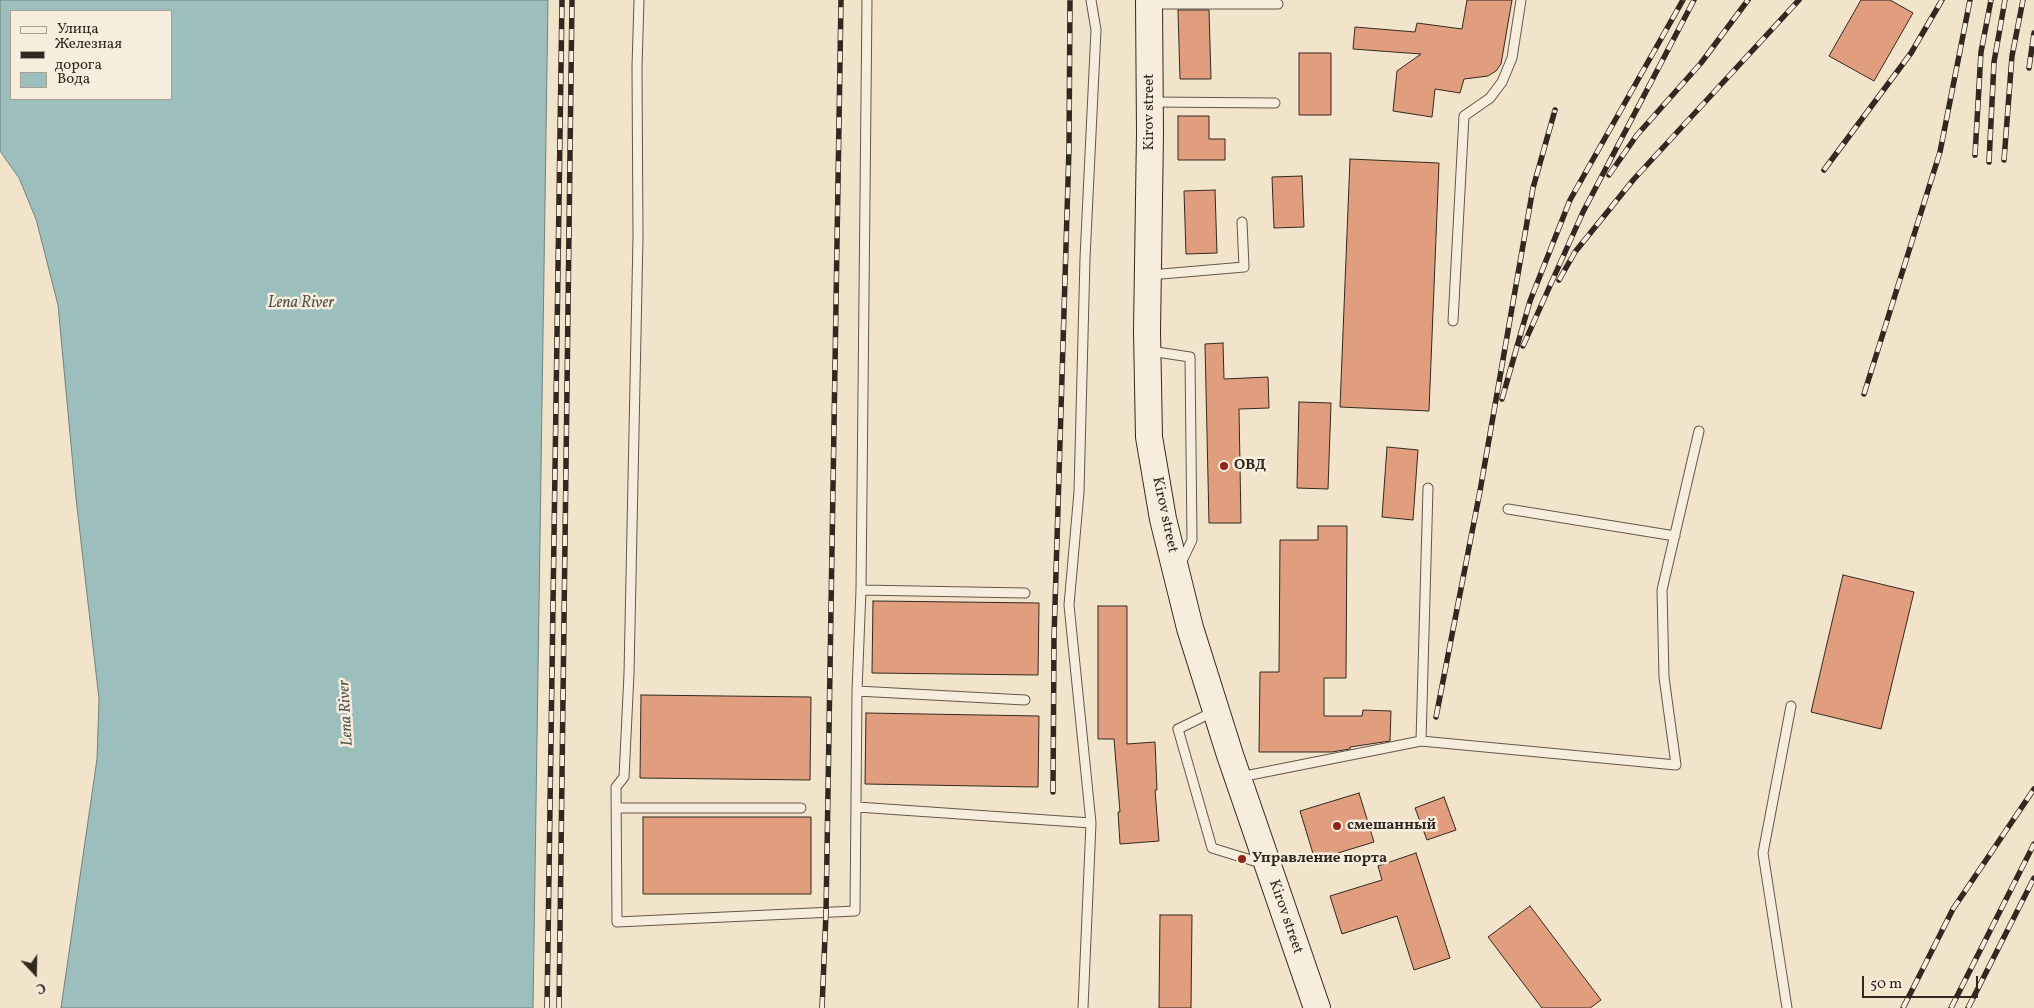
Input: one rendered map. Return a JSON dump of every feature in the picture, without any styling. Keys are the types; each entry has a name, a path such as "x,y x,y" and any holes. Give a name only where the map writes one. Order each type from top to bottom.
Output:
{"main road":[{"name":"Kirov street","path":"1149,2 1150,102 1147,351 1149,437 1163,518 1190,628 1267,865 1317,1008"}],"lane":[{"path":"639,0 637,67 638,237 629,674 624,778 616,787 617,922 855,911 857,691 861,590 867,0"},
{"path":"1083,1008 1090,823 1069,605 1079,492 1085,258 1096,30 1091,0"},
{"path":"1453,321 1464,116 1490,98 1502,82 1512,58 1521,0"},
{"path":"1149,2 1278,4"},
{"path":"1150,102 1275,103"},
{"path":"1148,275 1244,267 1242,222"},
{"path":"1147,351 1190,357 1192,540 1176,572"},
{"path":"1238,778 1421,741 1676,765 1664,677 1662,590 1699,431"},
{"path":"1421,741 1428,488"},
{"path":"1508,509 1675,536"},
{"path":"861,590 1025,593"},
{"path":"857,691 1025,700"},
{"path":"1788,1008 1763,853 1791,706"},
{"path":"1216,711 1178,729 1212,848 1267,865"},
{"path":"857,807 1090,823"},
{"path":"616,808 800,808"}],"water":[{"name":"Lena River","path":"0,0 548,0 533,1008 61,1008 97,759 99,699 76,498 58,305 36,219 19,178 0,151"}],"building":[{"path":"1467,0 1512,0 1501,64 1496,71 1488,76 1464,79 1460,93 1435,89 1432,117 1393,111 1397,71 1421,54 1353,49 1355,27 1415,32 1417,23 1462,29"},
{"path":"1861,0 1890,0 1913,13 1874,81 1829,56"},
{"path":"1178,10 1209,10 1211,79 1180,79"},
{"path":"1299,53 1331,53 1331,115 1299,115"},
{"path":"1178,116 1209,116 1209,139 1225,139 1225,160 1178,160"},
{"path":"1350,159 1439,163 1429,411 1340,407"},
{"path":"1302,176 1304,227 1274,228 1272,177"},
{"path":"1215,190 1217,253 1186,254 1184,191"},
{"name":"ОВД","path":"1223,343 1224,379 1268,377 1269,408 1239,409 1241,523 1209,523 1205,344"},
{"path":"1299,402 1331,403 1328,489 1297,488"},
{"path":"1387,447 1418,450 1413,520 1382,517"},
{"path":"1318,526 1347,526 1346,678 1324,678 1324,716 1362,716 1363,710 1391,711 1390,741 1350,747 1350,749 1332,752 1259,752 1260,672 1279,672 1280,540 1318,540"},
{"path":"1843,575 1914,592 1881,729 1811,712"},
{"path":"873,601 1039,603 1038,675 872,673"},
{"path":"1098,606 1127,606 1127,744 1155,742 1157,790 1155,790 1159,841 1120,844 1118,812 1120,812 1114,739 1098,739"},
{"path":"641,695 811,697 810,780 640,778"},
{"path":"866,713 1039,716 1038,787 865,784"},
{"name":"смешанный","path":"1359,793 1374,842 1315,860 1300,811"},
{"path":"1444,797 1456,830 1427,840 1415,808"},
{"path":"643,817 811,817 811,894 643,894"},
{"path":"1416,853 1450,958 1414,970 1397,916 1342,934 1330,896 1382,880 1378,866"},
{"path":"1530,906 1601,1000 1590,1008 1542,1008 1488,937"},
{"path":"1160,915 1192,915 1191,1008 1159,1008"}],"railway":[{"path":"547,1008 562,0"},
{"path":"559,1008 572,0"},
{"path":"822,1008 826,913 841,0"},
{"path":"1053,792 1054,638 1069,148 1070,0"},
{"path":"1502,399 1530,301 1570,200 1683,0"},
{"path":"1523,346 1583,212 1694,0"},
{"path":"1609,175 1637,135 1701,63 1748,0"},
{"path":"1559,280 1575,252 1634,179 1799,0"},
{"path":"1824,170 1911,53 1942,0"},
{"path":"1864,394 1940,152 1970,0"},
{"path":"1975,155 1981,52 1991,0"},
{"path":"1989,162 1994,62 2005,0"},
{"path":"2004,160 2012,56 2023,0"},
{"path":"2029,68 2034,33"},
{"path":"1436,717 1480,491 1533,188 1555,110"},
{"path":"1903,1008 1953,909 2034,789"},
{"path":"1951,1008 2034,844"},
{"path":"1968,1008 2034,878"}],"place":[{"name":"ОВД","path":"1224,466"},
{"name":"смешанный","path":"1337,826"},
{"name":"Управление порта","path":"1242,859"}]}
